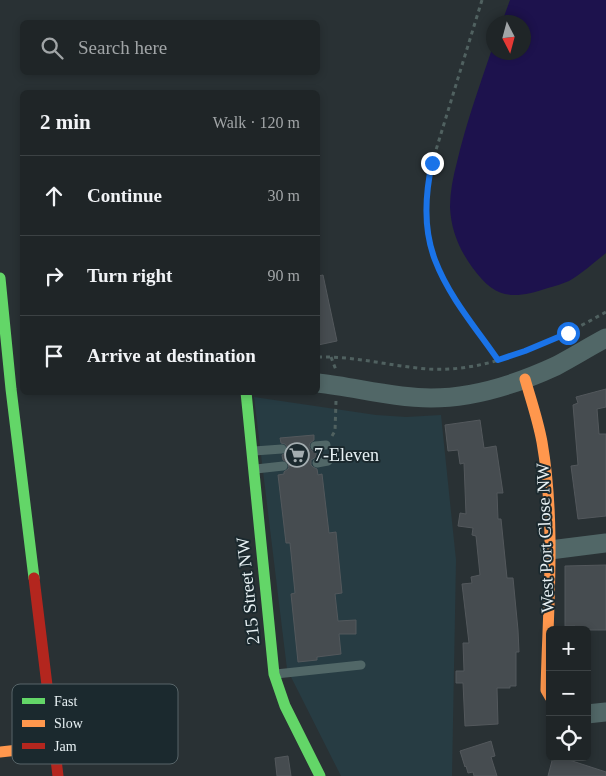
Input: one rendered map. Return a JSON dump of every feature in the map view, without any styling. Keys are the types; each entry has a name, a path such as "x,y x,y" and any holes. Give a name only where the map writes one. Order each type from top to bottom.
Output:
{"street":[{"path":"0,278 17,389 48,684"},
{"path":"320,383 402,396 431,398 458,396 491,390 525,379 556,365 606,338"},
{"name":"West Port Close NW","path":"525,379 542,441 547,483 550,550 547,671"},
{"name":"215 Street NW","path":"246,395 274,674 285,706 320,776"},
{"path":"550,550 606,543"},
{"path":"591,714 606,712"}],"lane":[{"path":"315,446 326,445"},
{"path":"252,451 282,449"},
{"path":"317,462 328,461"},
{"path":"253,469 283,466"},
{"path":"274,674 361,665"}],"path":[{"path":"482,0 432,163 426,203 429,240 434,259 453,296 498,360"},
{"path":"320,357 352,358 428,369 458,369 498,360 525,351 568,333 606,312"}],"shaded area":[{"path":"510,0 606,0 606,253 569,281 535,292 514,295 497,291 480,278 472,267 456,239 450,207 454,173 488,60 531,60 531,15 505,15"},
{"path":"254,397 376,415 406,417 441,415 456,560 452,776 341,776 287,669"}],"building":[{"path":"323,275 337,341 320,345 320,276"},
{"path":"606,389 606,407 597,409 599,434 606,434 606,516 578,519 571,466 578,465 573,405 578,403 576,397"},
{"path":"480,420 484,448 496,446 503,493 497,493 498,519 501,519 507,578 513,578 519,652 516,652 516,686 497,688 498,724 465,726 463,683 456,683 456,671 464,671 463,643 469,643 462,584 472,583 471,577 480,575 476,536 472,535 473,528 458,526 460,513 466,514 464,463 460,464 458,450 448,451 445,425"},
{"path":"314,435 314,440 310,443 309,447 312,451 316,452 316,457 311,460 311,465 317,469 318,475 322,474 329,533 336,532 342,593 335,594 338,621 356,620 356,634 339,634 341,654 317,657 317,660 298,662 291,594 295,593 290,543 286,543 278,475 284,474 289,468 282,455 287,452 288,448 285,444 281,443 280,438"},
{"path":"606,565 606,630 591,630 591,626 565,626 565,566"},
{"path":"491,741 495,756 491,757 497,776 474,776 473,772 468,773 460,751"},
{"path":"288,756 291,776 277,776 275,758"},
{"path":"552,761 572,761 606,772 606,776 548,776"}],"traffic: fast":[{"path":"0,278 11,389 34,578"},
{"path":"246,395 274,674 285,706 320,776"}],"traffic: slow":[{"path":"525,379 542,442 549,503 550,566 547,671"},
{"path":"0,752 12,751"}],"traffic: jam":[{"path":"34,578 47,684"},
{"path":"57,764 58,776"}],"place":[{"name":"7-Eleven","path":"297,455"}],"route":[{"path":"432,163 426,203 429,240 434,259 453,296 498,360 568,333"}]}
